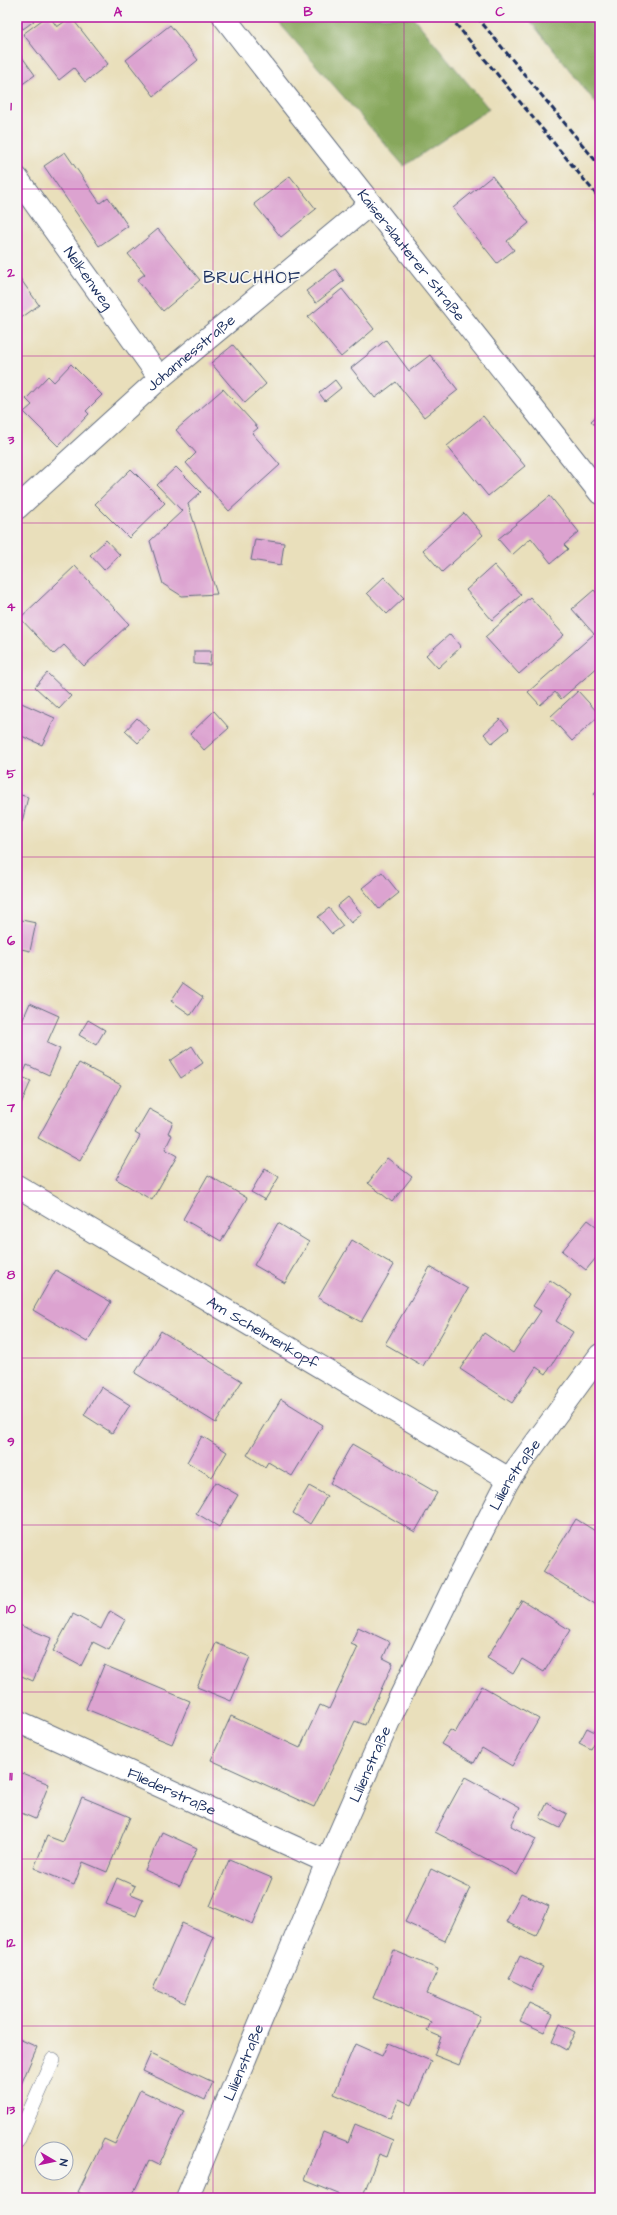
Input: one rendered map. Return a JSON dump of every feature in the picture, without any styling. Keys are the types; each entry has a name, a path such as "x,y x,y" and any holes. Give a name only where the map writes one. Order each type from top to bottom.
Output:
{"street":[{"name":"Kaiserslauterer Straße","path":"224,17 370,204 486,347 600,493"},
{"name":"Nelkenweg","path":"17,178 160,378"},
{"name":"Johannesstraße","path":"17,508 160,378 370,204"},
{"name":"Am Schelmenkopf","path":"17,1186 509,1479"},
{"name":"Lilienstraße","path":"187,2198 327,1862 396,1707 457,1580 509,1479 600,1355"},
{"name":"Fliederstraße","path":"17,1721 327,1862"}],"lane":[{"path":"17,2141 53,2060"}],"green space":[{"path":"274,17 413,17 489,109 404,166"},
{"path":"527,17 600,17 600,108"}],"building":[{"path":"17,17 31,17 34,21 23,29 17,21"},
{"path":"46,17 50,17 57,27 71,17 108,64 85,82 74,68 59,80 23,34"},
{"path":"170,25 198,60 154,96 126,60"},
{"path":"17,50 35,75 17,88"},
{"path":"65,152 100,203 108,197 128,226 99,246 44,166"},
{"path":"290,176 316,209 281,237 254,204"},
{"path":"492,176 529,223 507,241 514,250 497,263 453,208"},
{"path":"158,229 200,280 163,311 137,280 145,274 128,254"},
{"path":"335,269 344,281 316,303 306,291"},
{"path":"17,274 39,305 17,321"},
{"path":"342,289 374,329 341,357 308,317"},
{"path":"386,340 409,371 430,355 458,390 424,417 396,382 375,398 351,368"},
{"path":"233,345 266,384 245,403 211,363"},
{"path":"600,353 600,362 595,356"},
{"path":"71,364 102,395 86,411 89,414 58,446 24,412 32,405 26,399 48,376 54,382"},
{"path":"335,380 341,388 325,401 319,393"},
{"path":"223,389 258,428 252,433 280,465 229,511 186,463 196,453 176,430"},
{"path":"600,413 600,431 591,421"},
{"path":"483,416 525,466 488,496 447,446"},
{"path":"176,467 201,492 188,504 217,594 182,596 163,584 150,541 182,511 157,485"},
{"path":"131,469 165,503 129,538 95,504"},
{"path":"550,496 579,532 564,545 568,549 551,563 531,538 512,555 498,539"},
{"path":"464,513 483,535 442,572 423,550"},
{"path":"255,539 284,543 281,565 251,560"},
{"path":"106,540 120,555 104,570 90,555"},
{"path":"494,565 521,595 492,620 466,590"},
{"path":"75,566 129,624 84,666 64,645 54,654 20,618"},
{"path":"384,577 404,598 387,614 367,593"},
{"path":"594,590 600,597 600,665 561,699 555,692 540,705 528,692 594,634 572,609"},
{"path":"530,597 564,635 519,674 485,637"},
{"path":"450,634 461,647 438,668 426,655"},
{"path":"194,651 211,651 210,665 194,664"},
{"path":"47,673 71,696 59,709 35,687"},
{"path":"578,691 600,715 572,741 550,717"},
{"path":"17,701 55,718 42,745 17,734"},
{"path":"214,711 229,728 204,750 190,734"},
{"path":"137,718 150,730 138,743 125,731"},
{"path":"500,719 509,729 492,743 484,734"},
{"path":"600,789 600,801 594,794"},
{"path":"17,794 28,797 22,822 17,820"},
{"path":"382,872 399,893 379,909 362,888"},
{"path":"348,897 362,914 351,923 337,906"},
{"path":"329,908 343,926 332,934 318,917"},
{"path":"17,919 36,923 30,951 17,948"},
{"path":"183,983 203,997 191,1015 171,1001"},
{"path":"30,1003 59,1016 47,1043 60,1049 49,1075 27,1065 22,1077 31,1081 17,1113 17,1033"},
{"path":"88,1020 105,1030 96,1045 79,1035"},
{"path":"192,1046 203,1063 181,1078 170,1061"},
{"path":"79,1063 121,1085 80,1161 38,1138"},
{"path":"149,1109 173,1122 168,1133 172,1135 165,1149 177,1156 152,1200 116,1179 140,1136 135,1133"},
{"path":"387,1158 412,1177 392,1202 368,1183"},
{"path":"265,1168 279,1177 265,1200 251,1192"},
{"path":"208,1175 247,1198 221,1241 183,1219"},
{"path":"588,1220 600,1229 600,1253 586,1270 562,1251"},
{"path":"278,1223 309,1242 285,1283 254,1265"},
{"path":"352,1240 394,1265 361,1322 318,1298"},
{"path":"430,1267 468,1289 423,1366 385,1344"},
{"path":"56,1270 111,1302 87,1342 33,1310"},
{"path":"550,1280 572,1295 556,1321 573,1332 546,1374 536,1367 512,1403 460,1369 484,1333 513,1353 541,1311 533,1306"},
{"path":"161,1331 242,1381 216,1423 135,1373"},
{"path":"101,1387 130,1405 112,1433 84,1415"},
{"path":"281,1399 323,1425 292,1476 268,1462 265,1467 247,1455"},
{"path":"202,1436 227,1452 212,1477 187,1462"},
{"path":"352,1444 437,1493 415,1532 330,1483"},
{"path":"215,1482 238,1495 219,1527 196,1513"},
{"path":"309,1486 327,1496 310,1524 293,1513"},
{"path":"576,1519 600,1534 600,1607 543,1572"},
{"path":"522,1600 570,1630 544,1672 522,1659 513,1674 487,1658"},
{"path":"110,1611 125,1620 109,1650 93,1642 81,1666 53,1651 73,1614 101,1629"},
{"path":"17,1624 51,1638 33,1681 17,1674"},
{"path":"358,1627 390,1642 383,1658 393,1663 365,1725 355,1721 314,1807 211,1760 231,1716 300,1748 320,1705 329,1709 358,1647 351,1644"},
{"path":"216,1643 250,1657 231,1701 197,1687"},
{"path":"104,1665 190,1701 172,1744 86,1709"},
{"path":"482,1686 539,1719 512,1766 482,1748 474,1763 441,1744 450,1730 455,1733"},
{"path":"587,1728 599,1734 591,1749 579,1743"},
{"path":"17,1771 49,1784 35,1819 17,1811"},
{"path":"465,1777 520,1807 511,1826 536,1839 517,1875 435,1832"},
{"path":"82,1797 130,1817 107,1872 83,1862 74,1885 34,1868 47,1836 63,1842"},
{"path":"547,1803 567,1814 560,1828 540,1818"},
{"path":"162,1832 197,1848 180,1886 145,1870"},
{"path":"229,1860 272,1878 253,1924 210,1906"},
{"path":"431,1869 470,1888 445,1941 405,1922"},
{"path":"117,1878 135,1886 131,1894 143,1899 136,1916 106,1904"},
{"path":"521,1893 549,1906 536,1936 506,1922"},
{"path":"182,1923 214,1937 185,2003 153,1989"},
{"path":"393,1950 438,1969 427,1993 480,2016 459,2065 434,2055 441,2037 427,2031 431,2022 373,1998"},
{"path":"520,1956 543,1967 531,1990 509,1979"},
{"path":"529,2003 553,2014 544,2032 520,2021"},
{"path":"560,2024 575,2032 566,2050 552,2042"},
{"path":"17,2038 37,2047 17,2094"},
{"path":"388,2043 431,2061 412,2105 399,2099 391,2118 334,2094 355,2044 382,2056"},
{"path":"151,2053 213,2082 205,2100 143,2071"},
{"path":"140,2090 184,2111 159,2165 149,2160 131,2198 91,2198 78,2192 104,2139 115,2144"},
{"path":"355,2124 393,2140 387,2157 379,2154 362,2198 348,2198 304,2180 323,2132 348,2142"}],"railway":[{"path":"450,17 600,199"},
{"path":"477,17 600,166"}],"district":[{"name":"BRUCHHOF","path":"252,278"}]}
